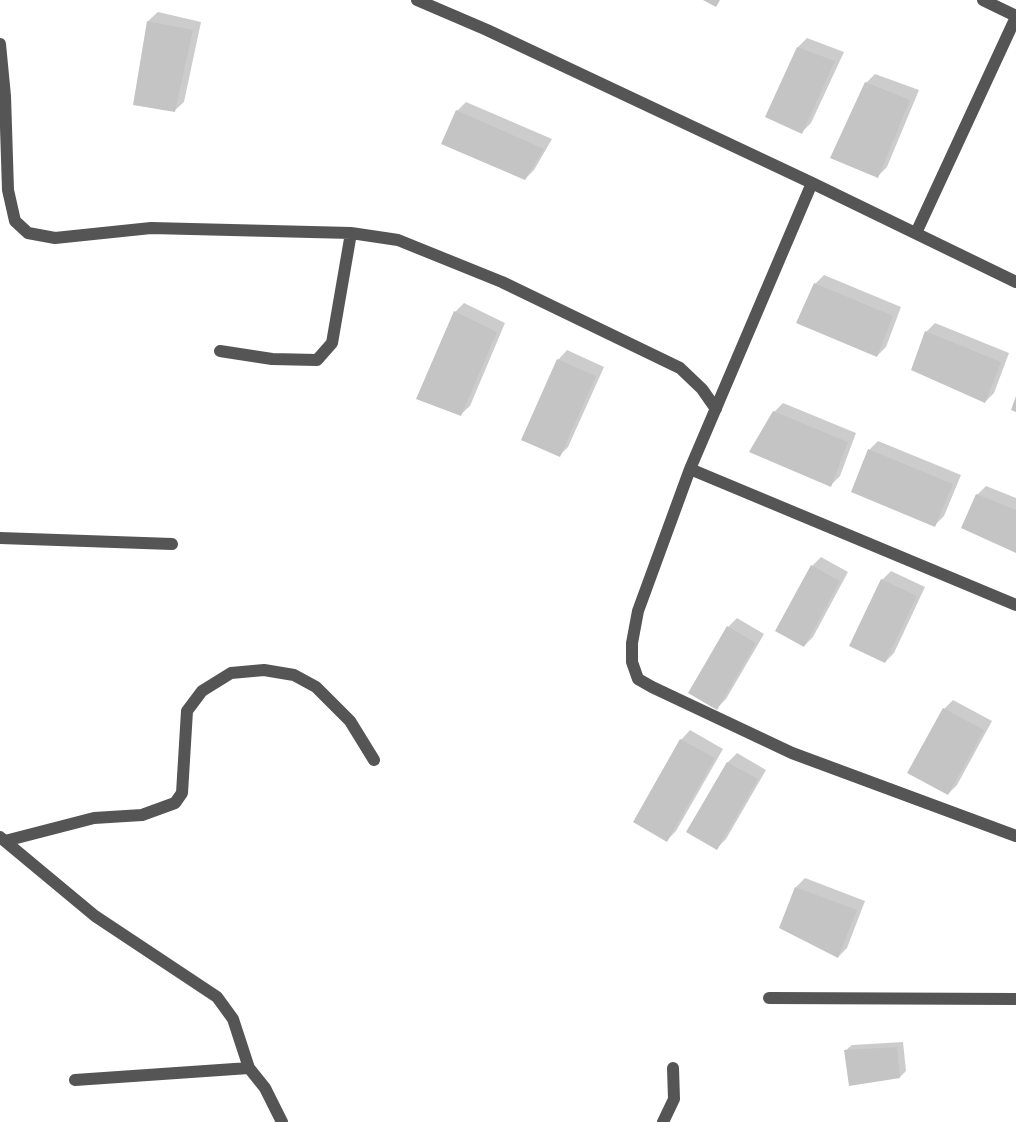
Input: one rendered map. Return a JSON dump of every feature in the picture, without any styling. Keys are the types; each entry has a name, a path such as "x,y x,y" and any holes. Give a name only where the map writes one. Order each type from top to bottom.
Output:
{"street":[{"path":"417,0 486,30 812,183 1016,282"},
{"path":"916,233 1016,17 983,0"},
{"path":"0,44 5,96 8,190 15,222 28,233 55,238 151,228 351,233 398,240 511,286 680,368 702,389 716,409"},
{"path":"812,183 690,469 638,610 632,643 632,662 638,679 683,703 792,753 1016,836"},
{"path":"220,351 272,359 317,360 332,343 351,233"},
{"path":"690,469 1016,605"},
{"path":"0,538 172,544"},
{"path":"2,839 94,818 142,815 175,803 182,793 188,711 202,691 231,673 264,670 294,675 316,687 350,721 374,760"},
{"path":"2,839 96,916 217,997 233,1019 249,1068 265,1088 282,1122"},
{"path":"769,998 1016,999"},
{"path":"75,1080 249,1068"},
{"path":"663,1122 674,1099 673,1068"}],"building":[{"path":"703,0 720,0 716,7"},
{"path":"147,21 193,30 175,112 133,105"},
{"path":"797,47 835,61 802,134 765,117"},
{"path":"865,82 910,100 878,178 830,158"},
{"path":"456,110 544,149 525,180 441,144"},
{"path":"814,283 893,316 877,357 796,323"},
{"path":"454,311 497,332 461,416 416,399"},
{"path":"925,331 1001,362 985,403 911,370"},
{"path":"557,359 596,376 560,457 521,440"},
{"path":"1016,396 1016,412 1011,410"},
{"path":"773,411 848,442 831,487 749,452"},
{"path":"868,449 953,484 935,527 851,492"},
{"path":"976,494 1016,510 1016,553 961,528"},
{"path":"811,565 840,581 804,647 775,631"},
{"path":"881,579 917,596 885,663 849,646"},
{"path":"727,626 756,643 717,710 688,693"},
{"path":"943,708 984,730 948,795 907,773"},
{"path":"680,739 715,758 667,842 633,822"},
{"path":"727,762 758,779 717,850 686,832"},
{"path":"795,887 857,910 838,958 779,928"},
{"path":"897,1047 900,1078 849,1086 844,1050"}]}
